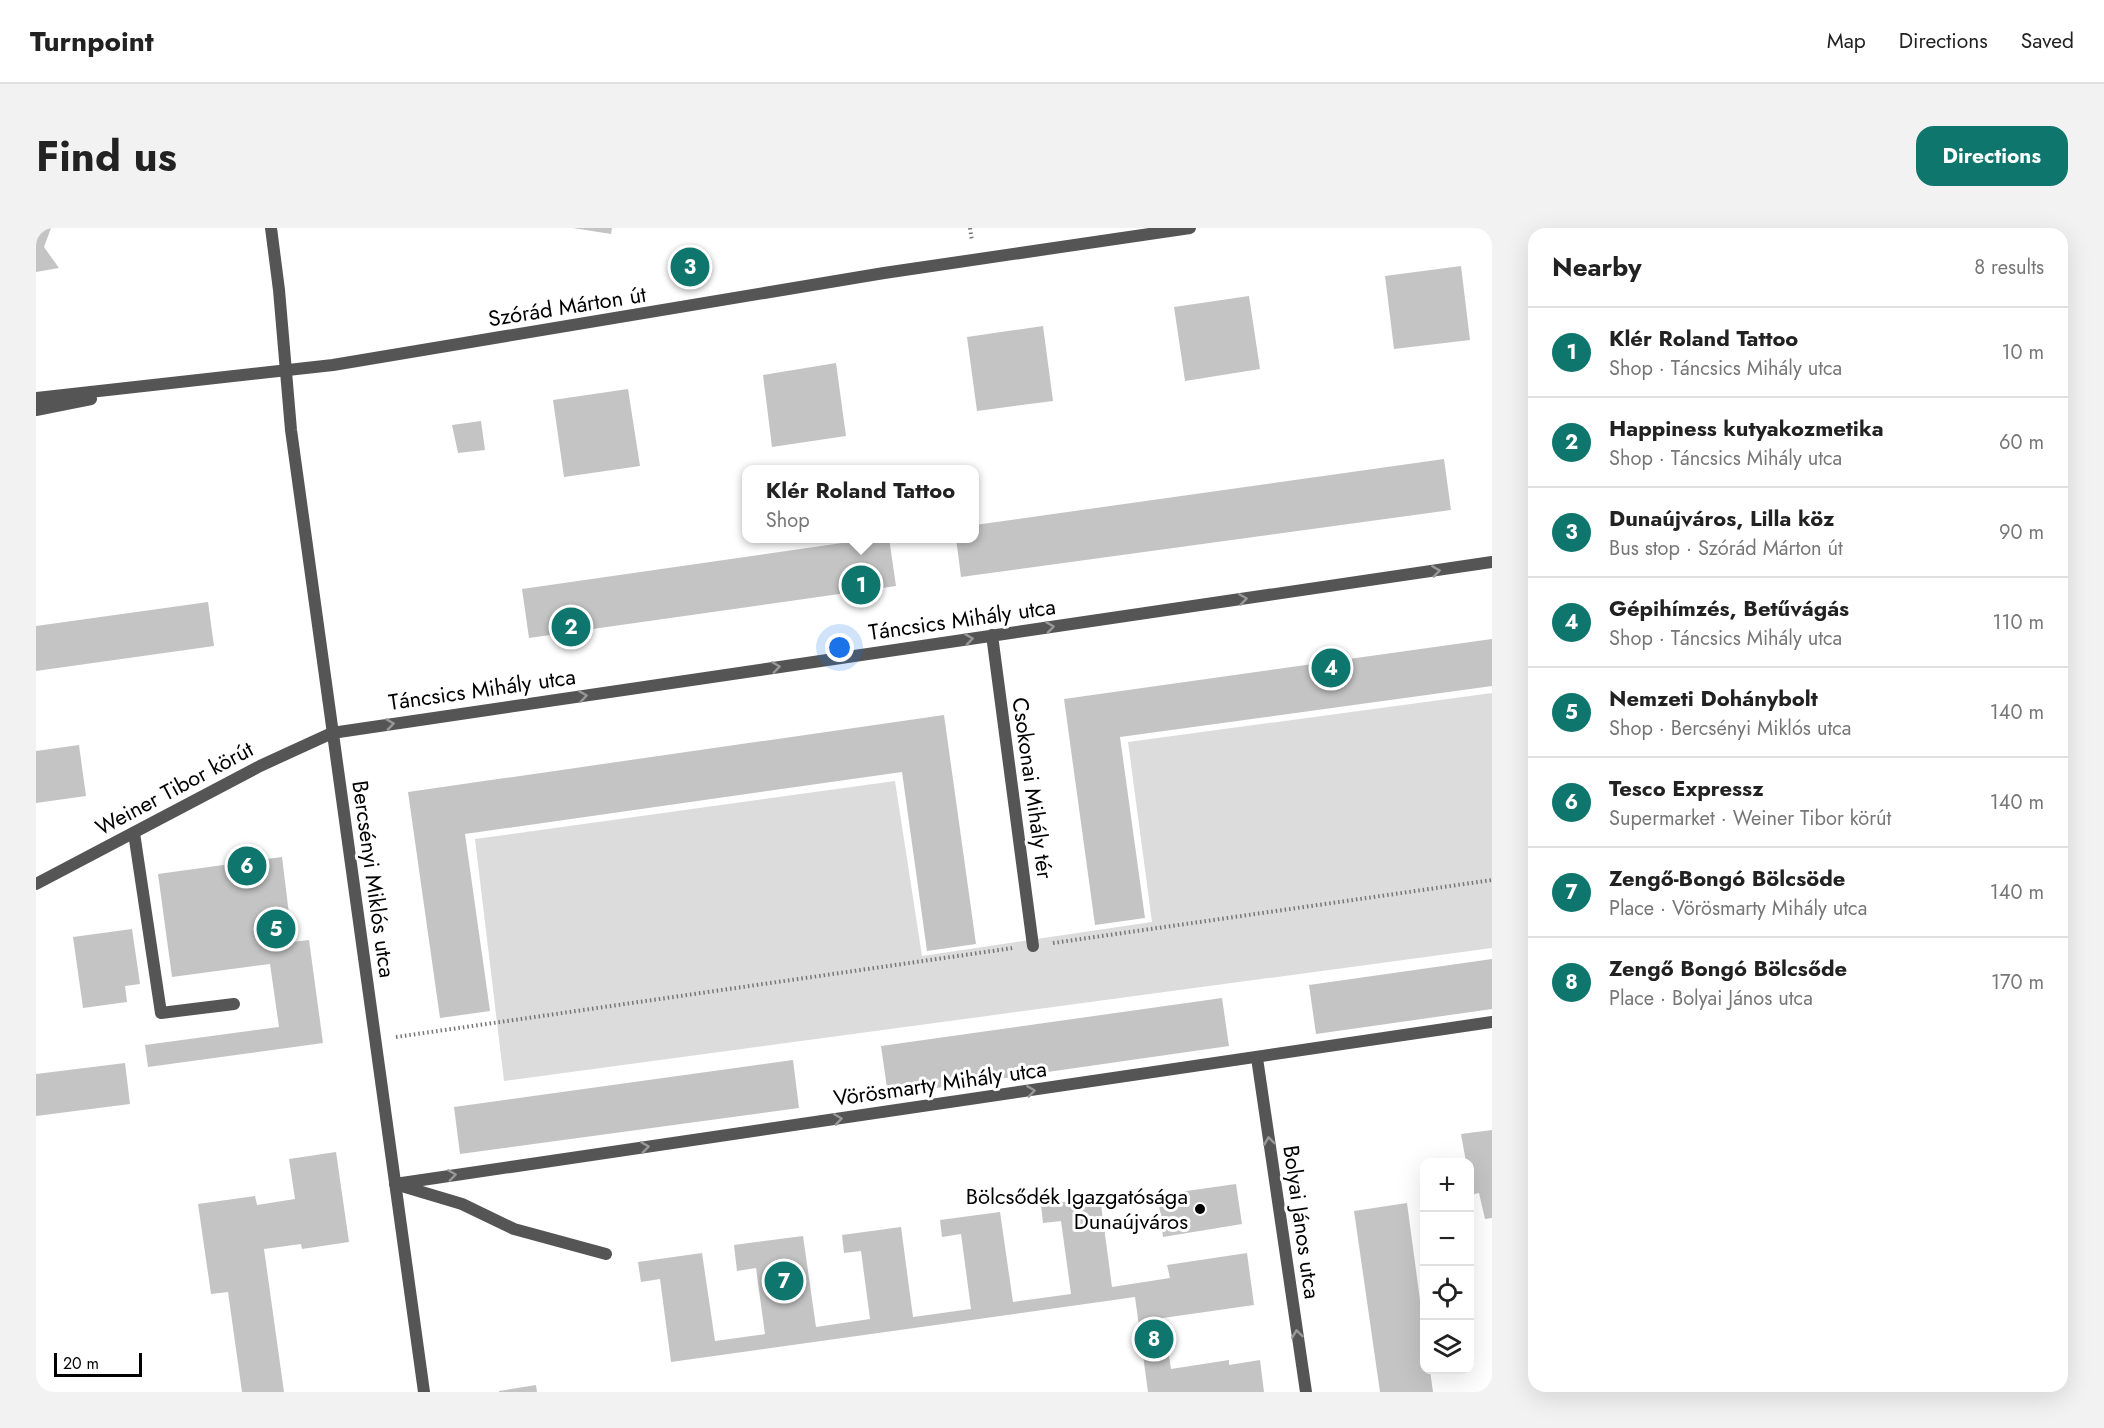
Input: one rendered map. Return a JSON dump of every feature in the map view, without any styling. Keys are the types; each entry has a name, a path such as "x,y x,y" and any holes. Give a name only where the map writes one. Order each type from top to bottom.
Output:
{"street":[{"name":"Bercsényi Miklós utca","path":"271,228 279,290 291,430 424,1392"},
{"name":"Szórád Márton út","path":"36,398 286,371 441,348 884,273 1190,228"},
{"name":"Szórád Márton út","path":"36,410 164,383"},
{"name":"Táncsics Mihály utca","path":"332,733 1492,562"},
{"name":"Csokonai Mihály tér","path":"992,636 1033,946"},
{"name":"Weiner Tibor körút","path":"36,884 260,766 332,733"},
{"path":"134,833 161,1013 234,1004"},
{"name":"Vörösmarty Mihály utca","path":"394,1184 1492,1022"},
{"name":"Bolyai János utca","path":"1257,1058 1306,1392"},
{"path":"394,1184 462,1204 514,1229 606,1254"}],"path":[{"path":"375,1040 1492,880"}],"shaded area":[{"path":"1492,693 1492,948 504,1081 475,839 895,781 922,956 1152,922 1128,742"}],"building":[{"path":"36,228 51,228 44,247 59,268 36,272"},
{"path":"573,228 612,228 611,234"},
{"path":"1461,266 1470,340 1394,349 1385,276"},
{"path":"1249,296 1260,369 1185,381 1174,307"},
{"path":"1043,326 1053,401 977,411 967,337"},
{"path":"836,363 846,436 772,447 763,375"},
{"path":"628,389 640,466 564,477 553,400"},
{"path":"481,421 485,450 458,453 452,425"},
{"path":"1444,459 1451,510 961,577 957,543 979,543 979,524"},
{"path":"842,543 890,543 896,586 529,638 522,589"},
{"path":"208,602 214,646 36,671 36,626"},
{"path":"1492,639 1492,686 1120,737 1145,918 1095,925 1064,699"},
{"path":"944,715 976,944 927,951 902,772 465,834 490,1011 440,1018 408,792"},
{"path":"79,745 86,796 36,803 36,751"},
{"path":"282,857 289,914 279,916 283,943 309,940 323,1043 148,1067 145,1045 279,1027 270,964 172,977 158,874"},
{"path":"132,929 140,984 125,986 127,1002 83,1008 73,937"},
{"path":"1492,959 1492,1009 1316,1034 1309,985"},
{"path":"1222,998 1229,1046 888,1095 881,1046"},
{"path":"793,1060 799,1108 460,1154 454,1107"},
{"path":"125,1063 130,1104 36,1116 36,1074"},
{"path":"1492,1130 1492,1218 1485,1219 1479,1193 1474,1194 1474,1158 1465,1158 1461,1134"},
{"path":"336,1152 349,1242 302,1249 301,1244 264,1249 284,1392 242,1392 228,1292 211,1294 198,1204 255,1196 257,1205 295,1199 289,1159"},
{"name":"Bölcsődék Igazgatósága Dunaújváros","path":"1236,1184 1242,1224 1163,1237 1158,1195"},
{"path":"1100,1197 1112,1287 1170,1278 1167,1265 1247,1253 1254,1305 1163,1318 1171,1369 1229,1360 1229,1365 1260,1360 1264,1392 1148,1392 1135,1297 671,1362 660,1279 641,1282 638,1262 702,1253 715,1341 765,1334 756,1268 737,1271 734,1245 803,1236 816,1327 870,1319 861,1251 844,1253 842,1235 901,1227 913,1317 971,1309 961,1234 942,1237 940,1220 1000,1212 1013,1302 1071,1294 1061,1221 1043,1223 1041,1205"},
{"path":"1407,1203 1420,1300 1420,1374 1431,1374 1433,1392 1380,1392 1354,1211"},
{"path":"536,1385 537,1392 499,1392 499,1391"}],"place":[{"name":"Dunaújváros, Lilla köz","path":"690,267"},
{"name":"Klér Roland Tattoo","path":"861,585"},
{"name":"Happiness kutyakozmetika","path":"571,627"},
{"name":"Gépihímzés, Betűvágás","path":"1331,668"},
{"name":"Tesco Expressz","path":"247,866"},
{"name":"Nemzeti Dohánybolt","path":"276,929"},
{"name":"Bölcsődék Igazgatósága Dunaújváros","path":"1200,1209"},
{"name":"Zengő-Bongó Bölcsöde","path":"784,1281"},
{"name":"Zengő Bongó Bölcsőde","path":"1154,1339"}]}
